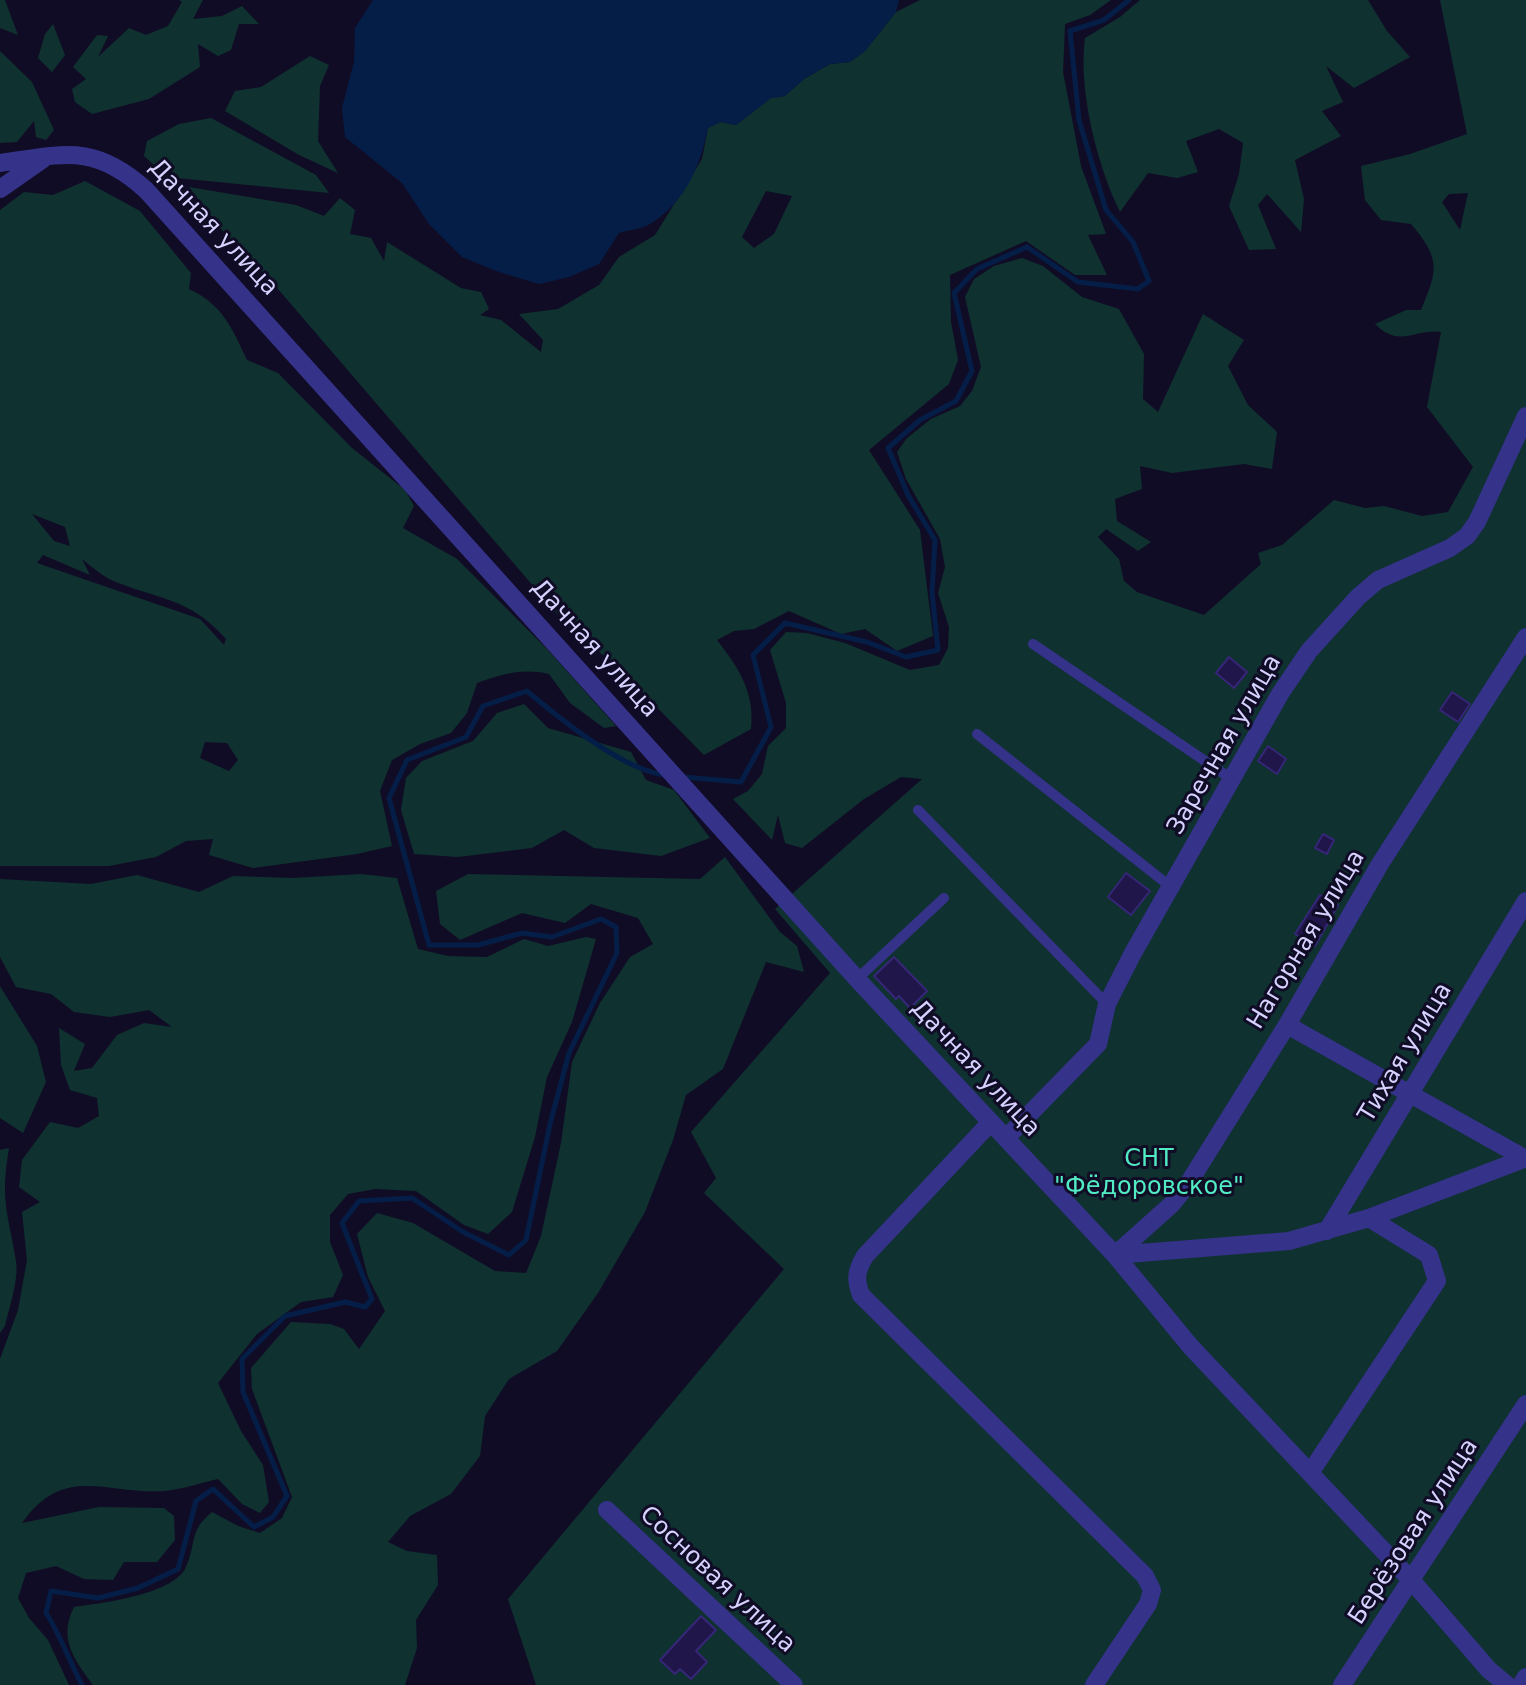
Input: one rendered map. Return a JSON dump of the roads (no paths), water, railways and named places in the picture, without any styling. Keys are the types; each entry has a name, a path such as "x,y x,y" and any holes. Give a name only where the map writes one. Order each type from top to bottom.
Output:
{"street":[{"name":"Дачная улица","path":"0,163 76,154 99,158 122,169 146,190 857,979 1115,1255 1191,1347 1412,1581 1489,1670 1507,1685"},
{"path":"0,189 48,156"},
{"name":"Заречная улица","path":"1006,1138 1098,1044 1107,1004 1280,694 1328,629 1378,580 1450,548 1467,536 1477,522 1526,416"},
{"name":"Нагорная улица","path":"1115,1255 1172,1204 1188,1184 1287,1025 1380,864 1526,637"},
{"name":"Тихая улица","path":"1327,1231 1526,901"},
{"path":"1287,1025 1526,1158"},
{"path":"991,1122 865,1256 856,1270 857,1284 861,1295 1145,1576 1152,1590 1148,1604 1094,1685"},
{"path":"1115,1255 1250,1246 1327,1231 1369,1219 1526,1158"},
{"path":"1310,1474 1437,1281 1429,1255 1369,1219"},
{"name":"Берёзовая улица","path":"1342,1685 1526,1404"},
{"name":"Сосновая улица","path":"607,1510 794,1685"},
{"path":"1521,1685 1526,1677"}],"lane":[{"path":"1033,644 1233,780"},
{"path":"977,734 1171,887"},
{"path":"918,810 1107,1004"},
{"path":"857,979 944,898"}],"water":[{"path":"373,0 899,0 896,12 865,51 850,62 830,64 804,79 785,96 771,98 736,125 721,122 708,128 701,156 690,182 662,215 647,226 619,233 599,264 569,277 539,284 462,257 429,224 402,183 345,137 342,108 354,62 355,28"}],"waterway":[{"path":"683,777 741,782 771,727 753,655 785,623 867,642 906,657 938,650 932,592 935,540 908,495 888,448 920,420 956,401 972,371 954,293 977,269 1027,247 1078,282 1138,289 1149,281 1133,242 1106,210 1079,120 1070,31 1104,20 1129,0"},
{"path":"82,1685 46,1613 51,1591 98,1598 138,1588 178,1569 196,1501 213,1489 254,1527 273,1517 287,1496 243,1392 242,1359 285,1316 345,1302 365,1307 372,1299 342,1223 359,1201 412,1198 463,1232 509,1255 526,1240 550,1124 569,1053 617,953 616,927 601,919 552,937 522,933 478,945 429,945 389,798 407,760 466,737 483,706 527,691 574,729 612,754 631,764 666,775"}],"park label":[{"name":"СНТ \"Фёдоровское\"","path":"1149,1174"}]}
